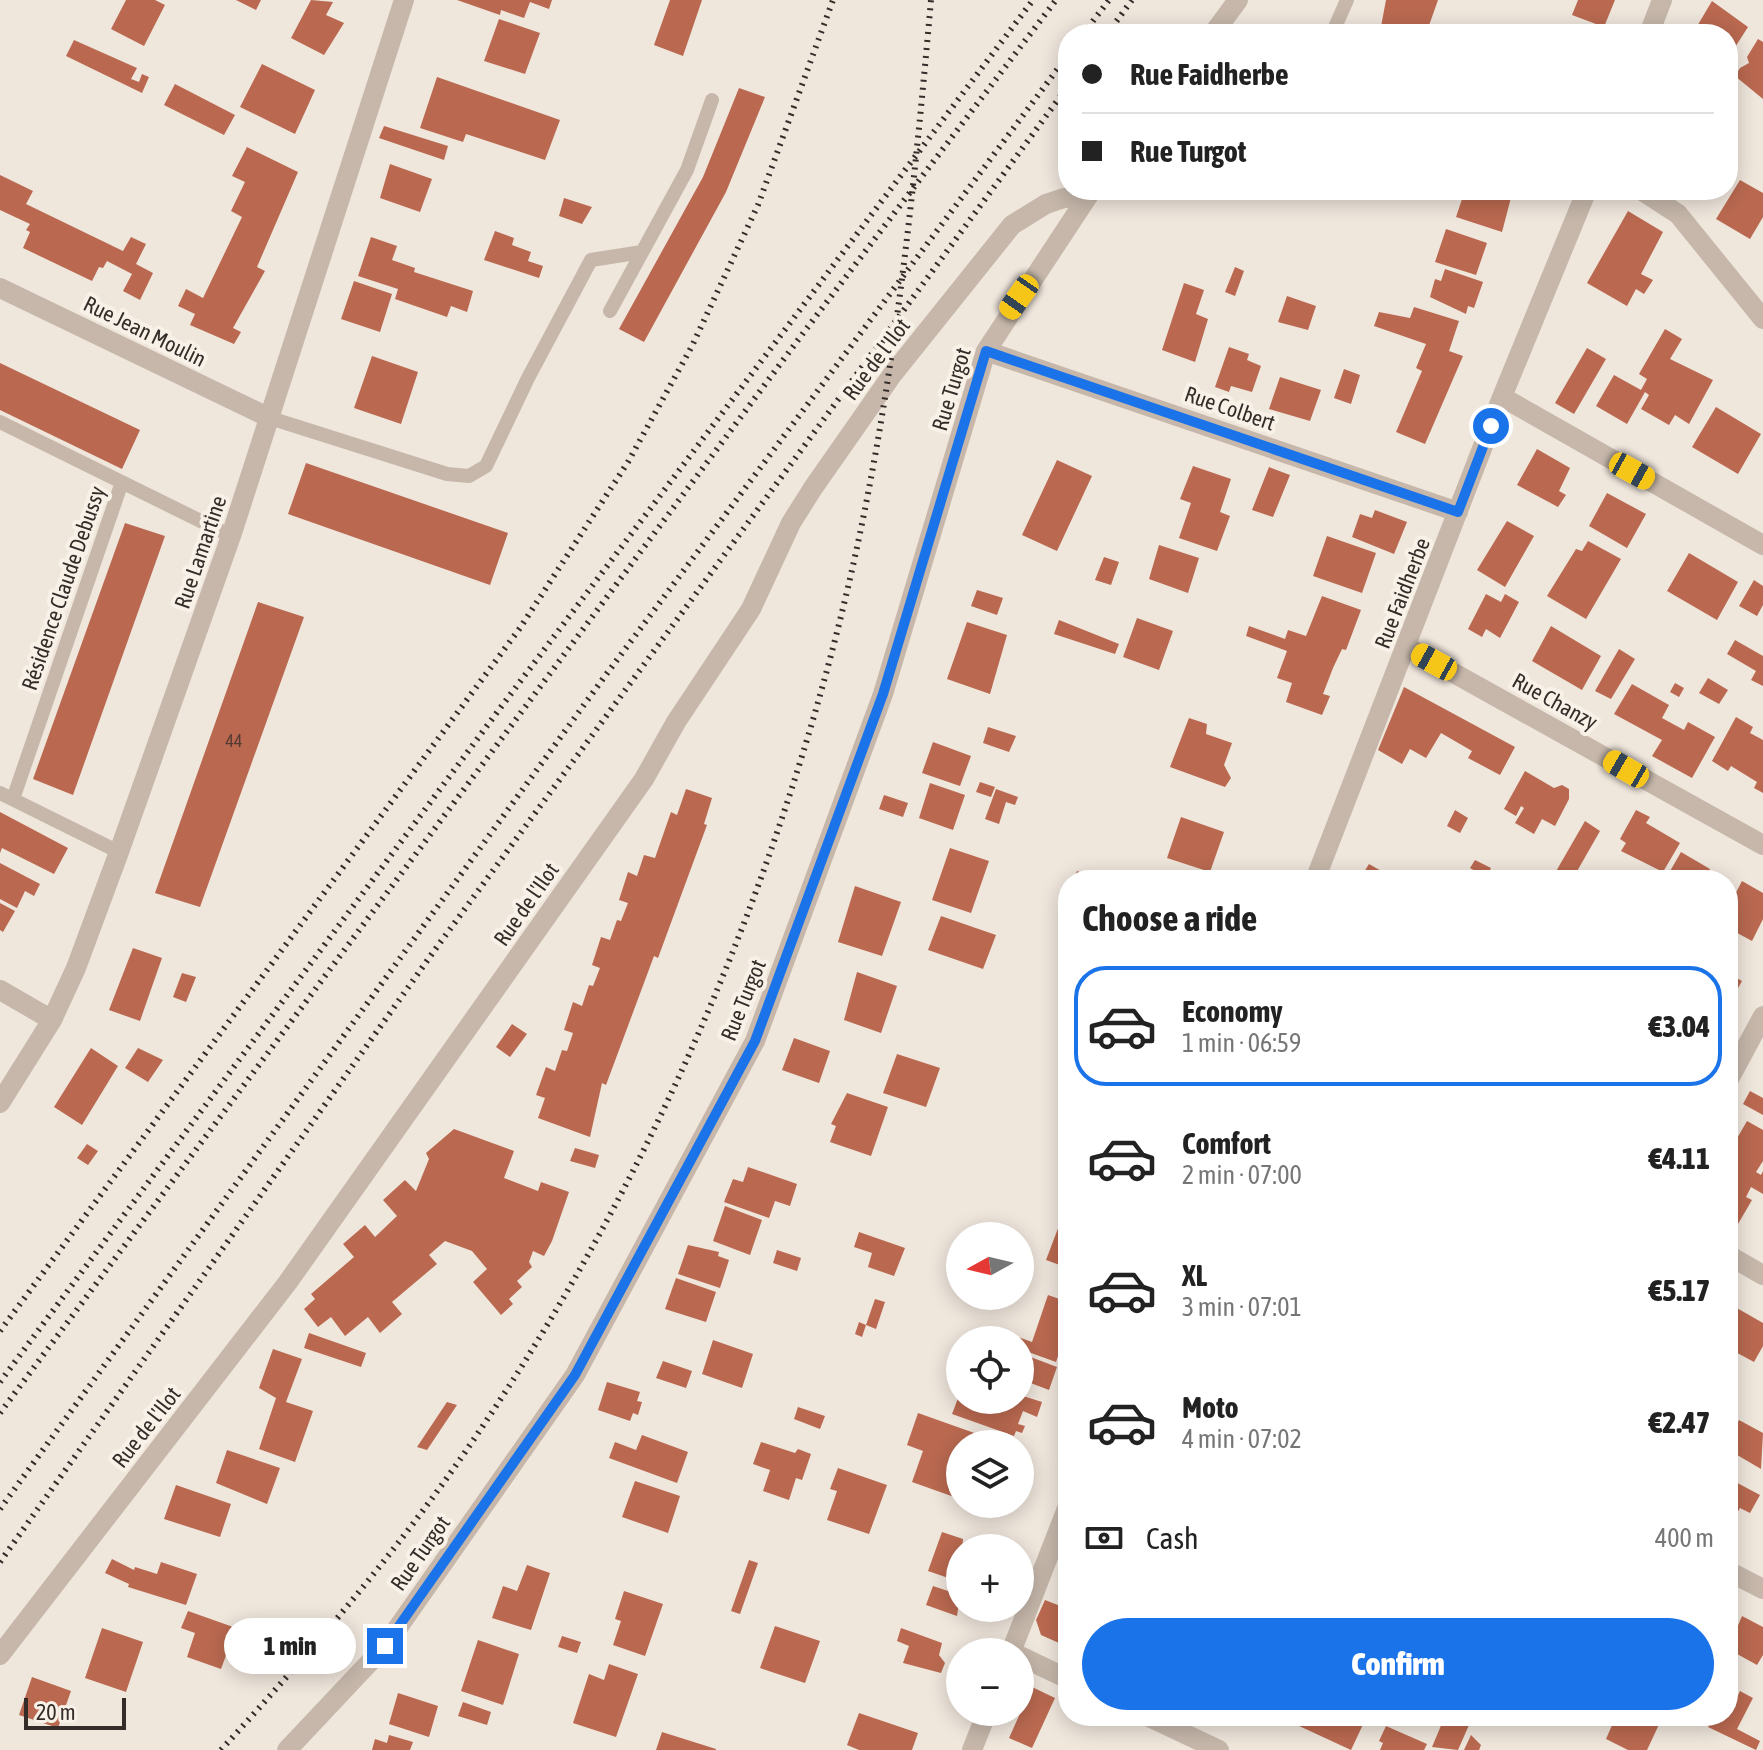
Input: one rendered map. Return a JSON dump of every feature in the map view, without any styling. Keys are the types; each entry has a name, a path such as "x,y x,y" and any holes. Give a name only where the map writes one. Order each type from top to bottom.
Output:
{"street":[{"name":"Rue Lamartine","path":"0,1103 52,1020 76,968 119,852 231,536 404,0"},
{"path":"1220,24 1238,0"},
{"path":"1653,24 1662,0"},
{"name":"Rue de l'Ilot","path":"0,1655 288,1282 644,779 676,722 720,662 751,609 805,499 892,375 1012,225 1058,200"},
{"name":"Rue Turgot","path":"287,1750 385,1646 575,1375 755,1041 883,694 986,351 1084,200"},
{"name":"Rue Faidherbe","path":"1319,870 1502,397 1583,200"},
{"path":"1656,200 1678,214 1763,319"},
{"name":"Rue Jean Moulin","path":"0,288 270,418"},
{"name":"Rue Colbert","path":"986,351 1458,512"},
{"path":"1502,397 1763,545"},
{"name":"Rue Chanzy","path":"1407,647 1763,845"},
{"path":"0,990 52,1020"},
{"path":"1738,1062 1763,1016"},
{"path":"1738,1261 1763,1275"},
{"path":"1016,1638 1058,1532"},
{"path":"1738,1576 1763,1589"},
{"path":"1034,1663 1058,1674"},
{"path":"972,1750 981,1726"},
{"path":"1168,1726 1219,1750"}],"lane":[{"path":"1336,24 1347,0"},
{"path":"610,311 687,170 712,100"},
{"path":"270,418 447,474 469,476 486,466 528,378 591,260 642,252"},
{"name":"Résidence Claude Debussy","path":"0,422 231,536"},
{"name":"Résidence Claude Debussy","path":"119,852 7,796 122,482"}],"building":[{"path":"126,0 155,0 165,5 144,46 111,29"},
{"path":"236,0 261,0 256,10"},
{"path":"311,0 333,2 326,15 344,23 324,55 291,38"},
{"path":"457,0 552,0 549,9 530,2 524,18 501,10 500,15"},
{"path":"670,0 702,0 683,56 654,45"},
{"path":"1386,0 1438,0 1430,24 1382,24"},
{"path":"1578,0 1615,0 1605,24 1596,24 1572,15"},
{"path":"1712,1 1748,27 1738,43 1738,24 1698,24"},
{"path":"499,19 540,33 525,74 484,61"},
{"path":"1758,39 1763,42 1763,99 1738,78 1740,68 1749,63 1747,57"},
{"path":"74,40 137,68 131,79 139,82 142,74 149,77 142,93 66,56"},
{"path":"262,64 315,90 295,134 240,107"},
{"path":"437,77 560,120 545,160 466,134 463,142 420,128"},
{"path":"175,84 235,115 224,135 164,105"},
{"path":"739,88 765,97 726,192 644,342 619,329 703,177"},
{"path":"384,126 448,146 444,160 379,138"},
{"path":"247,147 298,172 257,267 265,271 233,328 241,332 234,344 190,325 195,314 178,306 186,289 203,298 242,217 231,211 245,182 232,176"},
{"path":"390,164 432,179 420,212 380,198"},
{"path":"0,175 33,191 26,204 123,251 131,237 146,244 136,264 153,273 140,300 123,291 132,274 107,261 103,268 99,267 92,281 23,248 30,224 0,210"},
{"path":"1740,180 1763,193 1763,217 1750,239 1716,219 1728,200 1738,200"},
{"path":"564,198 592,207 582,224 559,216"},
{"path":"1462,200 1510,200 1502,232 1456,217"},
{"path":"1628,211 1663,232 1641,274 1653,280 1644,294 1636,289 1627,306 1587,283"},
{"path":"1446,229 1487,243 1476,275 1435,262"},
{"path":"495,231 514,238 512,245 531,252 528,261 543,266 539,278 484,260"},
{"path":"371,237 397,246 392,260 415,268 414,272 473,291 467,312 451,306 447,317 395,299 398,289 358,276"},
{"path":"1235,267 1244,271 1235,296 1225,292"},
{"path":"1445,269 1483,282 1474,308 1468,306 1466,314 1430,297 1435,279 1441,281"},
{"path":"354,281 392,294 380,332 341,319"},
{"path":"1184,283 1204,290 1196,314 1208,319 1195,362 1162,350"},
{"path":"1287,296 1316,306 1308,330 1278,322"},
{"path":"1414,307 1459,321 1449,351 1463,356 1425,444 1396,432 1422,371 1416,368 1426,344 1374,326 1379,312 1410,318"},
{"path":"1665,329 1682,339 1670,359 1713,380 1689,424 1675,415 1669,425 1641,409 1649,395 1645,392 1627,424 1596,406 1614,375 1641,390 1647,379 1639,374"},
{"path":"1229,347 1249,354 1247,360 1261,366 1252,392 1231,386 1229,392 1215,387"},
{"path":"1587,348 1606,359 1574,414 1555,403"},
{"path":"372,356 418,372 401,424 354,408"},
{"path":"0,363 140,430 122,469 0,410"},
{"path":"1344,369 1360,375 1351,404 1334,398"},
{"path":"1280,377 1321,390 1310,421 1269,409"},
{"path":"1716,407 1761,434 1738,474 1692,447"},
{"path":"1537,449 1570,468 1559,491 1566,495 1558,507 1517,485"},
{"path":"1057,460 1092,476 1057,551 1022,535"},
{"path":"306,463 508,533 490,585 288,514"},
{"path":"1193,466 1231,479 1220,512 1230,516 1217,551 1179,538 1191,503 1180,499"},
{"path":"1269,467 1290,475 1273,517 1252,510"},
{"path":"1607,493 1646,514 1627,548 1589,526"},
{"path":"1375,510 1407,522 1394,554 1352,537 1360,514 1372,518"},
{"path":"1507,521 1534,536 1505,587 1477,570"},
{"path":"125,523 165,536 73,795 33,779"},
{"path":"1327,536 1376,553 1362,593 1313,576"},
{"path":"1588,541 1621,559 1586,619 1547,596 1576,549 1582,551"},
{"path":"1159,545 1199,558 1188,593 1149,579"},
{"path":"1689,553 1738,582 1717,620 1667,591"},
{"path":"1104,557 1119,562 1111,585 1095,580"},
{"path":"1754,580 1763,586 1763,605 1757,616 1739,606"},
{"path":"977,590 1003,598 997,615 971,606"},
{"path":"1486,594 1501,602 1505,594 1519,602 1500,638 1486,629 1482,637 1468,629"},
{"path":"1322,596 1361,610 1346,650 1342,649 1323,694 1330,696 1322,715 1286,702 1292,683 1277,678 1287,651 1246,636 1249,626 1285,639 1288,630 1306,636"},
{"path":"258,602 304,617 200,907 155,893"},
{"path":"1137,618 1173,631 1159,670 1123,657"},
{"path":"1059,620 1119,644 1115,654 1054,634"},
{"path":"967,622 1007,635 990,694 947,679"},
{"path":"1551,626 1601,656 1582,690 1532,661"},
{"path":"1735,640 1763,656 1763,686 1751,680 1756,671 1727,654"},
{"path":"1619,649 1635,659 1611,699 1595,691"},
{"path":"1708,678 1728,690 1719,704 1699,693"},
{"path":"1675,683 1684,688 1679,697 1670,692"},
{"path":"1632,684 1669,705 1662,718 1684,730 1688,722 1715,737 1692,778 1652,756 1662,740 1614,714"},
{"path":"1404,687 1515,747 1500,775 1468,758 1472,751 1441,733 1426,758 1410,749 1402,764 1378,750"},
{"path":"1736,717 1753,727 1750,733 1763,740 1763,793 1754,788 1757,782 1731,766 1728,771 1712,761"},
{"path":"1189,718 1207,724 1206,734 1232,743 1224,765 1231,778 1225,787 1170,767"},
{"path":"988,727 1016,736 1009,752 983,743"},
{"path":"933,742 971,756 960,786 922,773"},
{"path":"1525,771 1554,788 1562,785 1569,789 1569,799 1555,826 1542,819 1534,834 1515,823 1524,808 1521,806 1516,816 1504,809"},
{"path":"980,782 995,787 991,797 976,792"},
{"path":"930,783 965,795 953,830 919,818"},
{"path":"686,789 712,798 704,824 707,825 658,958 654,956 606,1085 602,1083 590,1137 538,1118 545,1098 536,1095 546,1067 555,1071 562,1050 567,1051 573,1033 564,1030 573,1002 582,1006 589,985 593,986 600,968 592,965 601,937 610,940 617,920 621,921 628,903 619,900 628,872 637,876 644,855 655,858 671,812 677,815"},
{"path":"996,789 1018,797 1015,805 1006,802 999,824 985,819"},
{"path":"884,795 908,803 903,817 879,809"},
{"path":"1455,810 1468,818 1460,833 1447,826"},
{"path":"1636,810 1650,817 1646,823 1680,843 1664,870 1659,870 1621,851 1626,843 1620,839"},
{"path":"0,812 68,848 54,874 2,848 0,853"},
{"path":"1181,817 1224,832 1211,870 1167,858"},
{"path":"1585,821 1600,831 1578,870 1557,870"},
{"path":"950,848 989,861 971,913 932,900"},
{"path":"1681,852 1710,869 1709,870 1671,870"},
{"path":"1475,860 1491,868 1474,870 1470,868"},
{"path":"0,863 40,884 34,896 25,891 17,908 0,899"},
{"path":"1369,864 1380,870 1365,870"},
{"path":"1742,881 1763,893 1763,919 1752,941 1738,933 1738,889"},
{"path":"855,886 901,902 882,956 838,942"},
{"path":"0,903 15,911 3,932 0,930"},
{"path":"941,916 996,935 983,969 928,950"},
{"path":"133,948 162,958 140,1021 109,1010"},
{"path":"857,972 897,986 881,1033 844,1020"},
{"path":"182,973 196,977 186,1002 173,997"},
{"path":"512,1024 527,1034 510,1057 496,1047"},
{"path":"794,1038 830,1051 819,1083 782,1070"},
{"path":"91,1048 118,1066 82,1125 54,1107"},
{"path":"138,1048 163,1060 148,1082 125,1068"},
{"path":"897,1054 940,1068 926,1107 883,1093"},
{"path":"1750,1091 1763,1098 1763,1115 1743,1104"},
{"path":"847,1093 888,1107 871,1156 830,1142 836,1126 831,1124"},
{"path":"1747,1121 1763,1130 1763,1161 1756,1172 1761,1175 1763,1171 1763,1194 1751,1187 1746,1197 1752,1200 1738,1224 1738,1137"},
{"path":"454,1129 514,1151 504,1178 538,1191 541,1182 569,1192 544,1256 533,1251 529,1262 532,1267 517,1281 522,1287 509,1299 513,1304 501,1315 473,1282 487,1269 472,1251 445,1241 429,1255 437,1264 392,1302 402,1314 380,1333 368,1317 345,1336 331,1317 318,1327 304,1309 315,1299 311,1294 354,1257 343,1244 365,1225 375,1237 397,1216 383,1200 405,1180 416,1191 429,1159 426,1153"},
{"path":"87,1144 98,1151 88,1165 77,1158"},
{"path":"575,1148 599,1155 595,1168 570,1161"},
{"path":"748,1167 797,1184 790,1206 775,1201 769,1218 724,1202 733,1179 743,1182"},
{"path":"725,1206 762,1220 750,1255 713,1241"},
{"path":"1058,1228 1058,1264 1046,1260"},
{"path":"859,1232 905,1248 894,1276 868,1267 872,1253 854,1247"},
{"path":"688,1245 719,1252 718,1256 729,1260 720,1288 678,1274"},
{"path":"777,1250 801,1258 797,1271 773,1263"},
{"path":"676,1278 716,1292 706,1322 665,1309"},
{"path":"1048,1295 1058,1298 1056,1362 1034,1354 1034,1336"},
{"path":"875,1299 885,1302 876,1329 866,1325"},
{"path":"1738,1309 1763,1323 1763,1346 1754,1362 1738,1353"},
{"path":"859,1322 866,1325 862,1337 855,1334"},
{"path":"309,1333 366,1353 361,1367 304,1348"},
{"path":"713,1340 753,1354 742,1388 702,1374"},
{"path":"273,1349 302,1359 286,1402 313,1411 295,1462 259,1449 276,1398 259,1388"},
{"path":"1034,1358 1057,1367 1049,1390 1034,1384"},
{"path":"663,1361 692,1371 686,1388 656,1378"},
{"path":"607,1382 640,1392 637,1401 642,1402 638,1415 633,1413 630,1421 598,1410"},
{"path":"1034,1399 1042,1402 1037,1417 1030,1414 1034,1414"},
{"path":"447,1402 457,1405 427,1450 417,1447"},
{"path":"798,1407 825,1416 820,1429 794,1419"},
{"path":"918,1413 966,1430 946,1430 946,1494 912,1482 923,1451 907,1445"},
{"path":"952,1414 1022,1414 1018,1424 1025,1426 1023,1430 997,1430"},
{"path":"1738,1422 1763,1433 1761,1469 1738,1456"},
{"path":"642,1435 688,1452 677,1483 609,1458 615,1442 636,1450"},
{"path":"761,1442 795,1453 798,1449 811,1454 802,1480 796,1478 789,1500 763,1491 770,1470 753,1464"},
{"path":"227,1450 280,1468 267,1504 216,1483"},
{"path":"838,1468 887,1485 869,1534 827,1520 837,1491 830,1489"},
{"path":"635,1481 680,1496 668,1533 622,1517"},
{"path":"1738,1483 1760,1495 1750,1513 1740,1508 1738,1512"},
{"path":"176,1485 231,1504 220,1537 164,1519"},
{"path":"942,1532 948,1534 946,1577 928,1571"},
{"path":"112,1559 134,1570 135,1567 157,1574 161,1562 197,1574 186,1605 128,1587 129,1584 105,1573"},
{"path":"749,1560 758,1563 740,1614 731,1611"},
{"path":"527,1565 550,1573 531,1630 492,1618 503,1586 517,1591"},
{"path":"933,1586 946,1590 946,1612 926,1605"},
{"path":"624,1591 663,1604 645,1656 613,1645 621,1621 615,1619"},
{"path":"1045,1600 1058,1605 1058,1643 1041,1635 1036,1620"},
{"path":"188,1611 236,1628 221,1669 187,1657 195,1633 181,1628"},
{"path":"1742,1616 1763,1627 1763,1655 1757,1665 1738,1655 1738,1625"},
{"path":"775,1626 820,1641 805,1683 760,1668"},
{"path":"268,1627 286,1633 278,1643 261,1637"},
{"path":"102,1628 143,1642 126,1692 85,1678"},
{"path":"901,1628 942,1643 939,1655 945,1663 941,1673 903,1663 909,1646 897,1641"},
{"path":"562,1636 581,1642 577,1653 558,1647"},
{"path":"478,1640 519,1654 503,1705 461,1691"},
{"path":"609,1664 638,1674 616,1737 573,1723 589,1674 604,1680"},
{"path":"32,1677 71,1691 58,1728 19,1715"},
{"path":"1034,1688 1055,1698 1032,1748 1009,1738 1014,1726 1034,1726"},
{"path":"1740,1691 1753,1698 1737,1729 1760,1741 1756,1750 1708,1727 1738,1726"},
{"path":"398,1693 438,1706 429,1737 389,1724"},
{"path":"463,1702 491,1712 487,1725 458,1716"},
{"path":"859,1713 918,1733 912,1750 859,1750 847,1745"},
{"path":"1299,1726 1362,1726 1351,1750"},
{"path":"1386,1726 1427,1744 1424,1750 1380,1750 1383,1743 1379,1741"},
{"path":"1441,1726 1469,1726 1458,1750 1432,1747"},
{"path":"1612,1726 1658,1726 1647,1750 1628,1750 1606,1739"},
{"path":"662,1732 716,1749 716,1750 656,1750"},
{"path":"389,1735 413,1742 410,1750 372,1750 375,1739 387,1743"},
{"path":"1471,1735 1481,1745 1479,1750 1464,1750"}],"railway":[{"path":"0,1331 520,628 628,462 692,346 758,205 833,0"},
{"path":"221,1750 315,1644 405,1534 461,1458 526,1360 586,1258 641,1155 692,1048 737,940 778,829 814,717 861,529 899,304 931,0"},
{"path":"0,1382 501,707 1033,0"},
{"path":"0,1413 804,332 1056,0"},
{"path":"1091,24 1109,0"},
{"path":"1114,24 1132,0"},
{"path":"0,1509 605,676 1058,68"},
{"path":"0,1562 434,951 1058,100"}],"route":[{"path":"385,1646 575,1375 755,1041 883,694 986,351 1020,360 1458,512 1491,426"}]}
